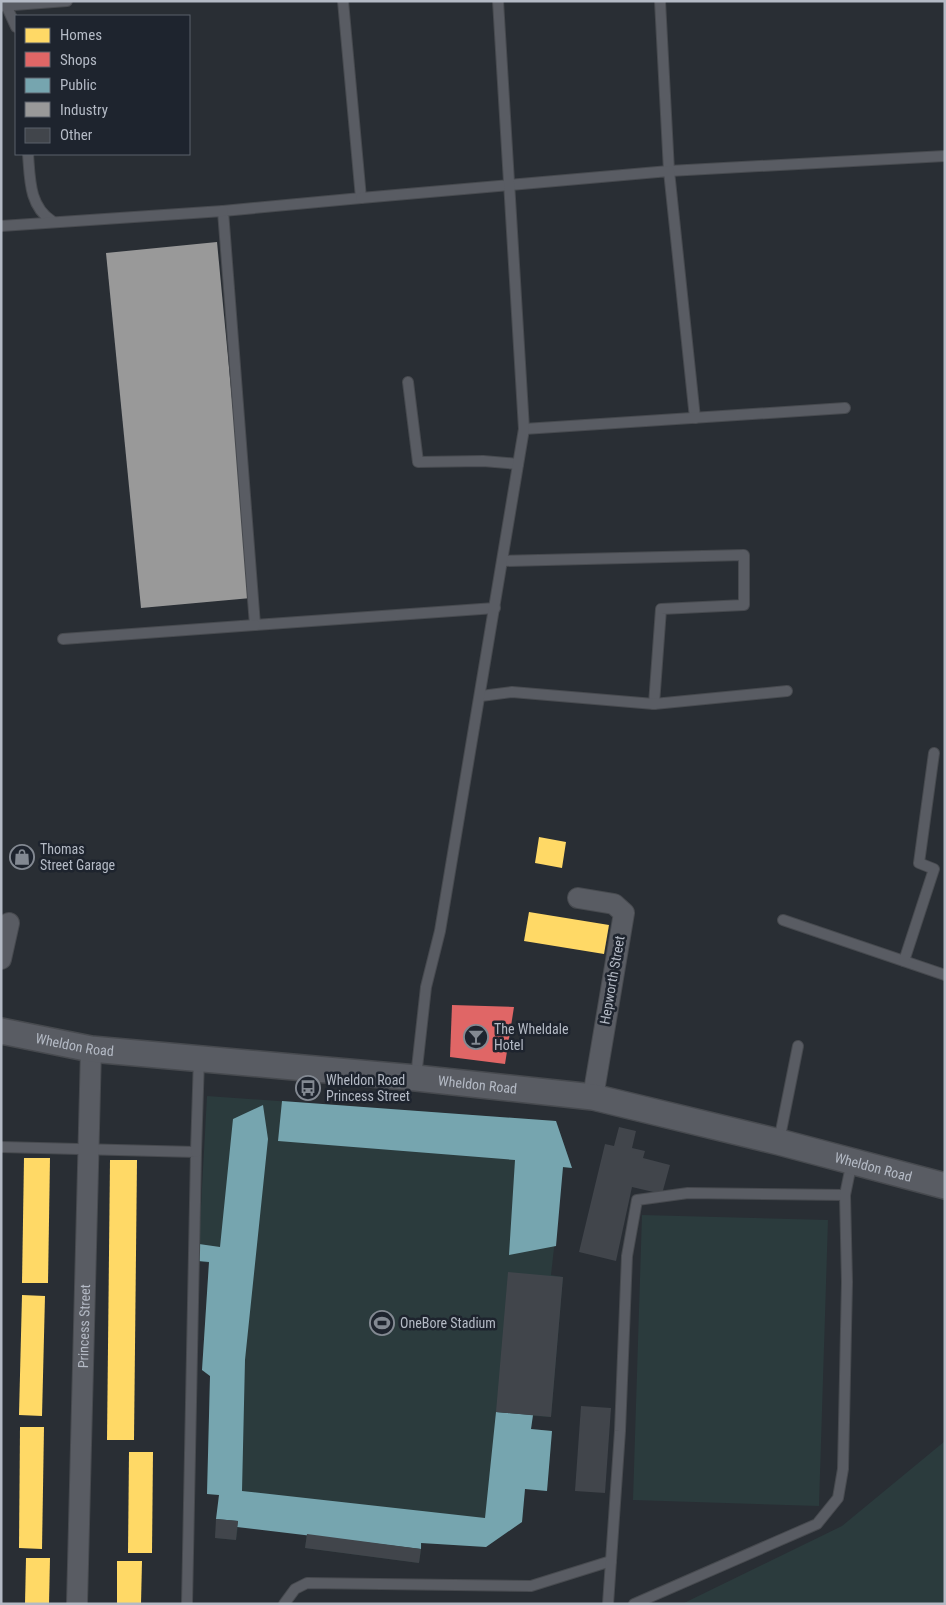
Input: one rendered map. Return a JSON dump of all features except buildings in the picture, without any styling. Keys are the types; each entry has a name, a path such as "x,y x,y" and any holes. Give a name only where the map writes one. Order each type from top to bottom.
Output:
{"street":[{"name":"Hepworth Street","path":"578,898 614,904 624,913 593,1097"},
{"path":"1,959 5,922"},
{"name":"Wheldon Road","path":"1,1031 91,1049 416,1078 593,1097 852,1160 945,1186"},
{"name":"Princess Street","path":"78,1604 91,1049"}],"lane":[{"path":"15,25 3,5 68,1"},
{"path":"343,1 361,198"},
{"path":"416,1078 426,987 440,931 481,696 524,429 498,1"},
{"path":"660,1 669,170 695,418"},
{"path":"28,155 31,192 44,216 52,221"},
{"path":"1,226 52,221 223,211 669,170 945,156"},
{"path":"223,211 255,625"},
{"path":"408,382 418,462 483,461 518,464"},
{"path":"524,429 845,408"},
{"path":"503,561 744,555 744,605 661,609 654,704"},
{"path":"63,640 495,608"},
{"path":"481,696 512,692 654,704 787,691"},
{"path":"904,961 934,869 919,863 934,753"},
{"path":"784,920 945,975"},
{"path":"779,1142 798,1046"},
{"path":"187,1604 199,1058"},
{"path":"1,1147 196,1152"},
{"path":"634,1604 817,1524 838,1498 843,1469 846,1195 852,1160"},
{"path":"608,1604 620,1431 627,1256 638,1200 688,1193 846,1195"},
{"path":"284,1604 295,1589 307,1584 531,1586 611,1561"}],"shaded area":[{"name":"OneBore Stadium","path":"207,1096 556,1121 572,1168 563,1168 551,1275 563,1277 551,1417 533,1416 531,1429 552,1431 547,1491 525,1489 522,1522 486,1547 422,1543 419,1563 305,1548 307,1534 238,1527 236,1540 215,1538 219,1495 207,1494 210,1376 202,1370 209,1263 198,1261"},
{"path":"642,1215 828,1220 819,1506 633,1500"},
{"path":"945,1441 945,1604 682,1604 842,1526"}],"place":[{"name":"Thomas Street Garage","path":"22,857"},
{"name":"The Wheldale Hotel","path":"476,1037"},
{"name":"Wheldon Road Princess Street","path":"308,1088"},
{"name":"OneBore Stadium","path":"382,1323"}]}
